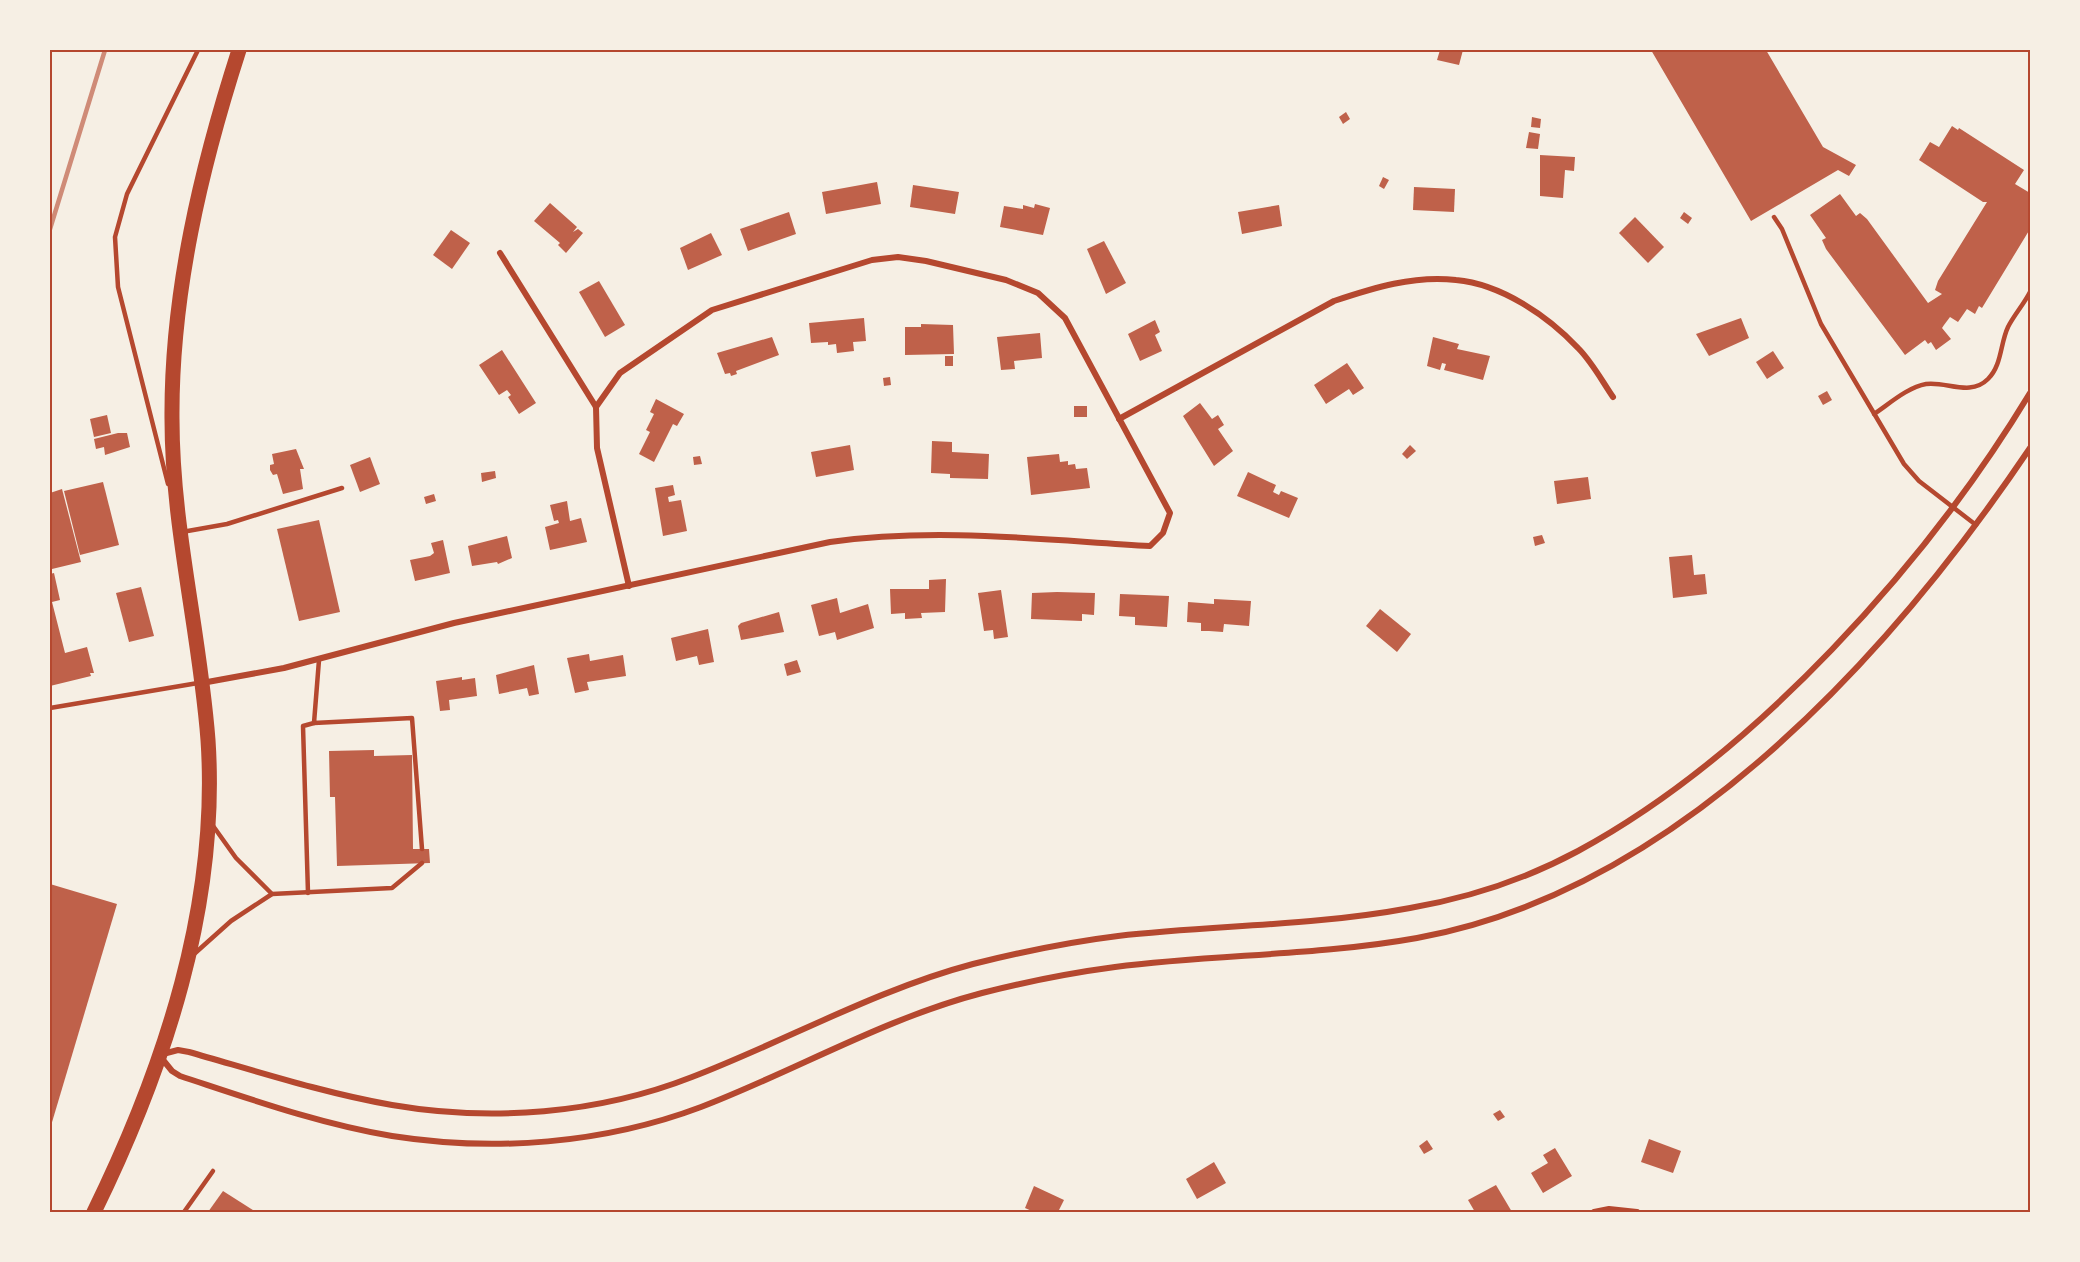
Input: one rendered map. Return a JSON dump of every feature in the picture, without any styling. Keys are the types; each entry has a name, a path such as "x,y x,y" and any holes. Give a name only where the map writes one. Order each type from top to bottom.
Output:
{"main road":[{"path":"94,1212 126,1143 159,1055 188,959 205,865 208,819 208,743 202,683 179,530 172,417 181,301 203,174 239,50"}],"street":[{"path":"500,253 596,407 597,448 629,586"},
{"path":"202,683 319,660 454,623 830,542 876,535 931,534 1150,546 1162,533 1170,513 1065,318 1038,292 1006,280 926,261 898,257 872,260 712,310 620,373 596,407"},
{"path":"1119,419 1334,300 1412,280 1456,280 1500,292 1541,316 1579,349 1613,397"},
{"path":"2031,393 1952,507 1842,638 1765,713 1690,778 1651,807 1574,853 1533,872 1472,893 1412,908 1369,915 1114,937 1016,954 969,965 879,996 685,1080 612,1101 558,1110 519,1113 434,1111 352,1097 189,1052 178,1050 159,1055 172,1071 180,1076 345,1126 431,1141 520,1143 561,1140 607,1133 695,1109 934,1007 1023,984 1118,967 1373,945 1459,929 1545,900 1588,880 1668,832 1708,802 1785,736 1857,666 1931,583 2031,448"},
{"path":"1594,1212 1609,1209 1637,1212"}],"lane":[{"path":"198,50 127,194 114,237 118,286 179,530 227,524 342,488"},
{"path":"1774,218 1782,229 1821,324 1904,464 1919,481 1976,525"},
{"path":"1874,414 1924,384 1941,383 1963,388 1974,387 1987,380 1997,368 2008,326 2031,292"},
{"path":"314,723 319,660"},
{"path":"50,708 202,683"},
{"path":"308,893 303,726 314,723 412,718 422,849"},
{"path":"208,819 236,858 272,894"},
{"path":"188,959 231,921 272,894 392,888 422,863"},
{"path":"184,1212 213,1171"}],"building":[{"path":"1440,50 1463,50 1459,65 1437,60"},
{"path":"1651,50 1766,50 1823,147 1856,165 1849,176 1838,170 1751,221"},
{"path":"1346,112 1350,119 1343,124 1339,117"},
{"path":"1532,117 1541,119 1540,128 1531,127"},
{"path":"1952,126 1958,130 1959,128 2024,170 2015,184 2030,193 2030,229 1982,308 1979,306 1975,314 1967,309 1958,322 1950,317 1942,328 1951,339 1936,350 1931,342 1928,344 1925,340 1905,355 1826,249 1822,240 1826,238 1810,215 1840,194 1856,216 1860,213 1867,219 1928,303 1942,294 1935,290 1938,281 1987,202 1983,202 1919,160 1930,142 1939,147"},
{"path":"1529,132 1540,134 1538,149 1526,148"},
{"path":"1540,155 1575,157 1574,171 1565,170 1563,198 1540,196"},
{"path":"1383,177 1389,180 1384,189 1379,186"},
{"path":"877,182 881,204 826,214 822,192"},
{"path":"913,185 959,192 955,214 910,207"},
{"path":"1414,187 1455,189 1454,212 1413,210"},
{"path":"550,203 577,227 573,232 578,229 583,233 566,253 558,245 560,243 534,221"},
{"path":"1035,204 1050,208 1043,235 1000,227 1004,206 1023,209 1023,205 1034,208"},
{"path":"1279,205 1282,226 1242,234 1238,212"},
{"path":"789,212 796,234 748,251 740,229"},
{"path":"1684,212 1692,218 1688,224 1680,218"},
{"path":"1635,217 1664,247 1648,263 1619,233"},
{"path":"451,230 470,243 452,269 433,255"},
{"path":"711,233 722,255 688,270 680,248"},
{"path":"1104,241 1126,283 1106,294 1087,249"},
{"path":"599,281 625,325 605,337 579,292"},
{"path":"864,318 866,341 853,342 854,351 837,353 836,344 811,343 809,323"},
{"path":"1741,318 1749,338 1709,356 1696,334"},
{"path":"1155,320 1160,332 1155,335 1162,351 1140,361 1128,334"},
{"path":"921,324 953,325 954,354 905,355 905,327 921,327"},
{"path":"1040,333 1042,358 1014,361 1015,369 1001,370 997,337"},
{"path":"772,337 779,355 736,371 737,374 731,376 730,373 725,374 717,353"},
{"path":"1433,337 1459,344 1457,349 1490,356 1483,380 1444,370 1446,364 1442,363 1440,370 1427,366"},
{"path":"502,350 536,403 519,414 508,397 511,395 507,390 499,395 479,365"},
{"path":"1773,351 1784,368 1767,379 1756,362"},
{"path":"945,356 953,356 953,366 945,366"},
{"path":"1347,363 1364,388 1353,395 1349,389 1326,404 1314,385"},
{"path":"890,377 891,385 884,386 883,378"},
{"path":"1827,391 1832,400 1823,405 1818,396"},
{"path":"656,399 684,414 677,426 673,424 654,462 639,454 650,432 646,430 654,414 650,412"},
{"path":"1200,403 1212,419 1218,415 1224,425 1218,429 1233,451 1214,466 1183,416"},
{"path":"1074,406 1087,406 1087,417 1074,417"},
{"path":"107,415 111,433 94,437 90,419"},
{"path":"127,433 130,447 105,455 104,447 96,449 94,439"},
{"path":"932,441 952,442 952,452 989,454 988,479 950,478 950,474 931,473"},
{"path":"850,445 854,470 816,477 811,452"},
{"path":"1410,445 1416,451 1407,459 1402,454"},
{"path":"296,449 304,469 300,469 303,489 283,494 277,474 273,475 270,470 270,465 274,464 272,454"},
{"path":"1059,454 1060,462 1068,461 1068,465 1075,464 1076,469 1087,468 1090,488 1031,495 1027,457"},
{"path":"700,456 702,464 694,465 693,457"},
{"path":"370,457 380,484 360,492 350,465"},
{"path":"495,471 496,478 482,482 481,473"},
{"path":"1248,472 1276,485 1273,492 1279,495 1281,491 1298,498 1289,518 1237,496"},
{"path":"1588,477 1591,499 1557,504 1554,481"},
{"path":"103,482 119,545 80,555 64,491"},
{"path":"673,485 675,495 668,497 669,502 681,500 687,531 663,536 655,488"},
{"path":"62,489 81,562 52,569 50,562 50,493"},
{"path":"434,494 436,501 426,504 424,497"},
{"path":"567,501 570,521 581,518 587,542 550,550 545,527 559,523 558,520 554,521 550,505"},
{"path":"319,520 340,612 299,621 277,529"},
{"path":"1542,535 1545,543 1535,546 1533,537"},
{"path":"507,536 512,558 498,564 497,562 472,566 468,546"},
{"path":"443,540 450,573 415,581 410,560 430,556 434,553 431,543"},
{"path":"1692,555 1694,575 1705,574 1707,594 1673,598 1669,557"},
{"path":"54,573 60,600 52,602 65,653 87,647 94,673 90,673 91,676 50,686 50,574"},
{"path":"946,579 945,612 921,613 922,618 905,619 905,613 891,614 890,589 929,589 929,580"},
{"path":"141,587 154,636 129,642 116,593"},
{"path":"1001,590 1008,637 994,639 993,630 984,631 978,593"},
{"path":"1032,593 1095,593 1094,615 1082,614 1082,621 1031,619"},
{"path":"1120,594 1169,596 1167,627 1135,625 1135,617 1119,616"},
{"path":"837,598 840,613 868,604 874,628 837,640 835,632 819,636 811,605"},
{"path":"1214,599 1251,601 1249,626 1224,624 1223,632 1201,631 1201,623 1187,622 1188,602 1214,604"},
{"path":"1380,609 1411,634 1397,652 1366,626"},
{"path":"779,612 784,632 741,640 738,626 741,623"},
{"path":"708,629 714,662 699,665 697,656 676,661 671,638"},
{"path":"589,654 590,661 623,655 626,676 587,682 589,690 575,693 567,658"},
{"path":"797,660 801,672 787,676 784,664"},
{"path":"534,665 539,694 529,696 527,688 499,694 496,675"},
{"path":"462,677 462,680 475,678 477,696 449,700 450,710 440,711 436,681"},
{"path":"374,750 374,756 412,755 413,849 429,849 430,863 337,866 335,797 330,797 329,751"},
{"path":"50,884 117,904 50,1129"},
{"path":"1500,1110 1505,1117 1498,1121 1493,1114"},
{"path":"1649,1139 1681,1151 1673,1173 1641,1162"},
{"path":"1427,1140 1433,1149 1424,1154 1419,1146"},
{"path":"1555,1148 1572,1176 1543,1193 1531,1173 1548,1163 1543,1155"},
{"path":"1214,1162 1226,1183 1197,1199 1186,1179"},
{"path":"1496,1185 1512,1212 1475,1212 1468,1200"},
{"path":"1034,1186 1064,1200 1058,1212 1034,1212 1025,1208"},
{"path":"223,1191 256,1212 208,1212"}],"railway":[{"path":"50,229 105,50"}]}
